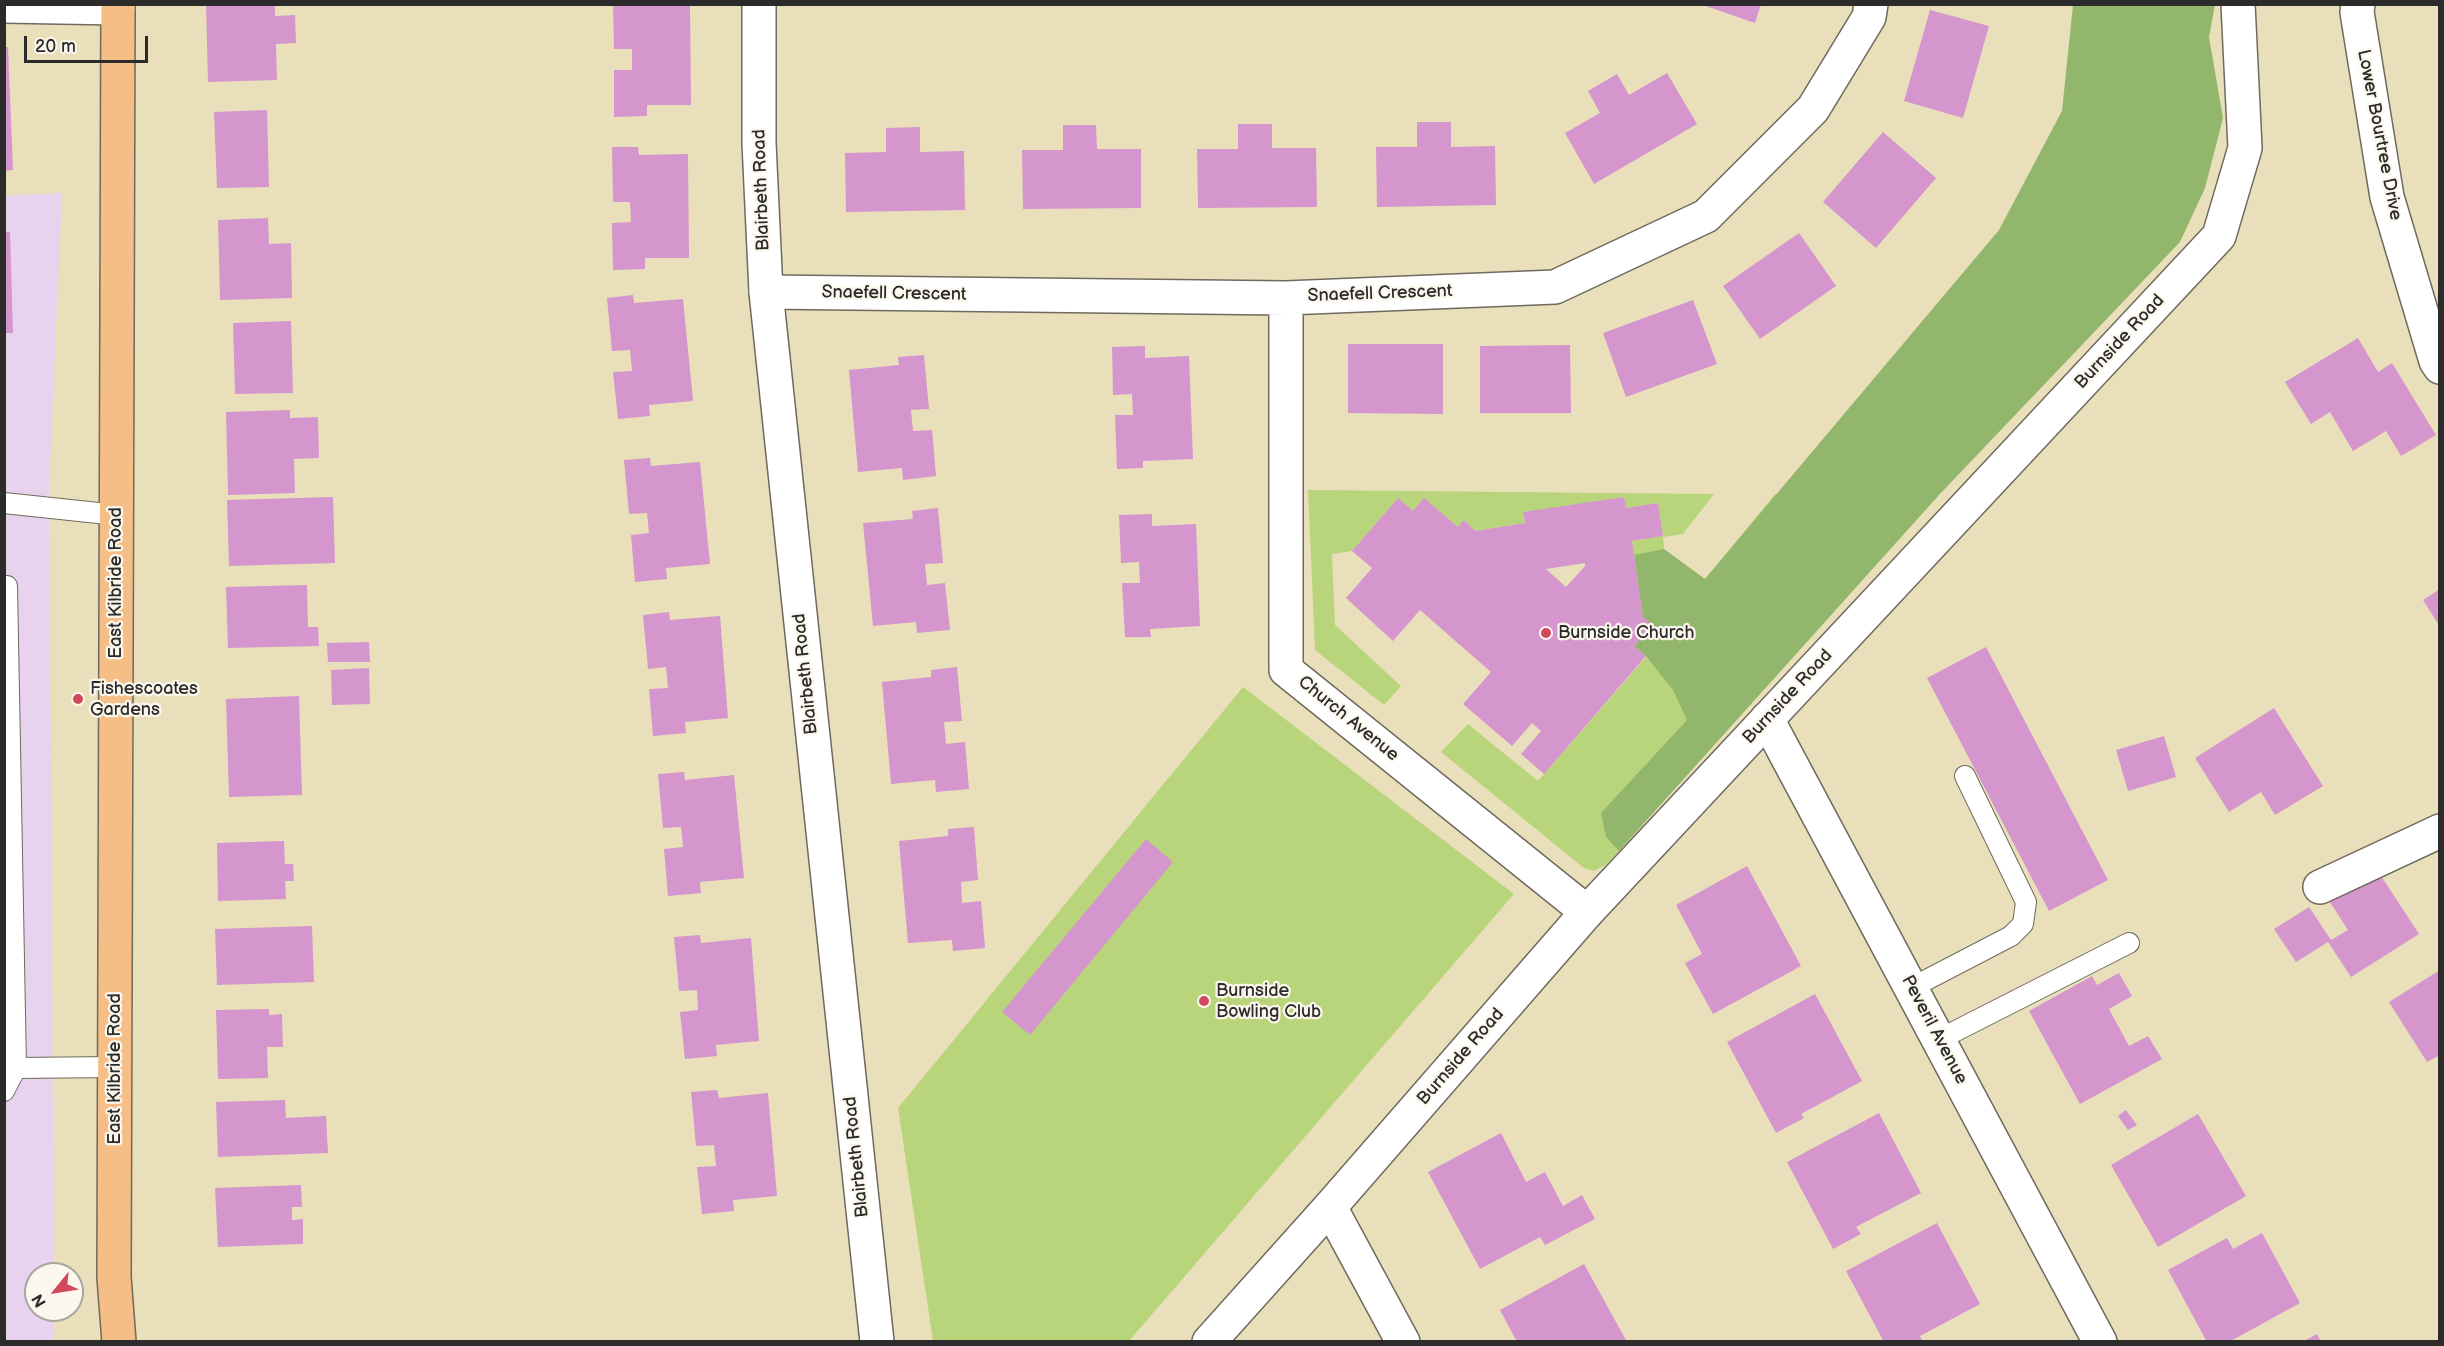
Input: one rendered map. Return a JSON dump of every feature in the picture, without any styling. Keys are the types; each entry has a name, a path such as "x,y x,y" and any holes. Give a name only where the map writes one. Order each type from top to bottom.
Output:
{"main road":[{"name":"East Kilbride Road","path":"118,6 114,1277 119,1341"}],"street":[{"name":"Blairbeth Road","path":"759,4 759,143 766,292 877,1341"},
{"name":"Snaefell Crescent","path":"766,292 1286,298 1554,287 1706,216 1813,109 1869,17 1871,4"},
{"name":"Burnside Road","path":"1209,1341 1330,1207 1587,912 2219,236 2245,148 2238,4"},
{"name":"Lower Bourtree Drive","path":"2358,4 2357,12 2387,197 2439,367"},
{"path":"4,6 118,6"},
{"name":"Church Avenue","path":"1286,298 1286,670 1587,912"},
{"name":"Peveril Avenue","path":"1767,719 2100,1341"},
{"path":"2320,887 2439,831"},
{"path":"1330,1207 1404,1341"}],"lane":[{"path":"4,503 117,515"},
{"path":"4,585 7,586 8,598 16,1068 4,1091"},
{"path":"1911,988 2012,936 2023,924 2026,902 1965,776"},
{"path":"1938,1040 2128,943"},
{"path":"16,1068 115,1067"}],"shaded area":[{"path":"62,193 49,486 54,1262 24,1262 24,1322 54,1322 54,1341 5,1342 4,196"}],"green space":[{"path":"2073,5 2215,5 2209,37 2223,118 2205,188 2180,242 1938,496 1619,851 1606,837 1601,813 1687,720 1673,690 1646,656 1634,646 1652,625 1643,617 1634,555 1664,549 1705,579 1999,230 2062,111"},
{"path":"1308,490 1714,494 1683,534 1663,537 1664,549 1705,579 1775,494 1938,496 1607,864 1594,871 1584,868 1441,752 1468,724 1538,781 1646,657 1634,646 1652,625 1643,617 1632,541 1663,536 1658,503 1626,508 1624,497 1523,513 1525,523 1475,531 1464,520 1458,527 1424,498 1413,511 1397,499 1352,551 1332,554 1335,625 1401,686 1384,705 1315,650"},
{"name":"Burnside Bowling Club","path":"1243,687 1514,894 1129,1341 933,1341 898,1108"}],"building":[{"path":"206,4 275,4 275,16 295,15 296,43 276,44 277,80 208,82"},
{"path":"613,4 690,4 691,105 647,105 647,116 614,117 614,70 632,70 632,49 614,49"},
{"path":"1700,4 1761,4 1755,23"},
{"path":"1930,10 1989,26 1963,118 1904,101"},
{"path":"4,47 8,47 13,170 4,171"},
{"path":"1667,73 1697,124 1594,184 1565,133 1600,113 1588,91 1617,74 1629,95"},
{"path":"267,110 269,187 217,188 214,112"},
{"path":"1417,122 1451,122 1451,147 1495,146 1496,205 1377,207 1376,147 1417,147"},
{"path":"1238,124 1272,124 1272,148 1316,148 1317,207 1198,208 1197,149 1238,149"},
{"path":"1063,125 1096,125 1097,149 1141,149 1141,208 1023,209 1022,150 1063,150"},
{"path":"920,127 920,152 964,151 965,210 846,212 845,153 886,152 886,128"},
{"path":"1883,132 1936,178 1876,248 1823,202"},
{"path":"612,147 638,147 639,155 688,154 689,258 645,258 645,269 613,270 612,223 631,222 630,202 613,202"},
{"path":"268,218 269,244 291,243 292,298 220,300 218,220"},
{"path":"4,232 10,232 13,333 4,333"},
{"path":"1799,233 1836,286 1760,339 1723,286"},
{"path":"633,295 634,303 683,299 693,401 649,405 650,416 618,419 613,372 632,371 630,350 612,351 607,298"},
{"path":"1693,300 1717,364 1626,397 1603,333"},
{"path":"291,321 293,393 235,394 233,323"},
{"path":"2358,338 2378,372 2392,363 2436,435 2401,456 2386,431 2353,451 2330,412 2311,424 2285,382"},
{"path":"1348,344 1443,344 1443,414 1348,413"},
{"path":"1570,345 1571,413 1480,413 1480,346"},
{"path":"1145,346 1145,358 1189,356 1193,459 1143,461 1143,468 1117,469 1115,415 1133,415 1132,394 1113,395 1112,347"},
{"path":"924,355 929,409 911,410 913,431 932,430 936,476 903,480 902,468 858,472 849,370 899,365 898,357"},
{"path":"290,410 290,418 318,417 319,458 294,459 295,493 228,495 226,412"},
{"path":"650,458 651,466 700,462 710,564 666,568 667,579 635,582 631,535 649,533 647,513 629,514 624,460"},
{"path":"333,497 335,563 229,566 227,500"},
{"name":"Burnside Church","path":"1624,497 1626,508 1658,503 1663,536 1632,541 1643,617 1653,625 1634,646 1646,656 1544,774 1521,754 1541,731 1532,723 1512,746 1463,704 1491,672 1420,610 1393,641 1346,598 1372,568 1352,551 1398,498 1413,511 1424,498 1458,527 1464,520 1475,531 1525,523 1523,512","holes":["1585,563 1585,566 1566,587 1546,569"]},
{"path":"938,508 943,563 925,564 927,585 945,583 950,630 917,633 916,622 873,626 863,523 913,519 912,511"},
{"path":"1152,514 1152,526 1196,524 1200,626 1150,629 1151,637 1125,637 1122,583 1140,583 1139,562 1121,563 1119,515"},
{"path":"307,585 308,627 318,627 319,646 228,648 226,587"},
{"path":"2440,589 2440,627 2423,600"},
{"path":"669,612 670,620 720,616 728,718 685,722 686,733 653,736 649,689 668,688 666,667 648,669 643,615"},
{"path":"369,642 370,662 328,662 327,643"},
{"path":"1986,647 2108,880 2049,911 1927,678"},
{"path":"957,667 962,721 944,722 946,744 965,742 969,789 936,792 935,780 891,784 882,682 931,677 931,670"},
{"path":"369,668 370,704 332,705 331,670"},
{"path":"299,696 302,795 229,797 226,699"},
{"path":"2274,708 2323,786 2275,815 2261,792 2229,812 2195,758"},
{"path":"2164,736 2176,777 2128,791 2116,750"},
{"path":"684,772 685,780 734,775 744,878 700,882 701,893 668,896 664,849 683,847 681,827 663,828 658,774"},
{"path":"974,827 978,880 961,882 962,903 981,901 985,948 953,951 952,940 908,943 899,841 948,836 948,829"},
{"path":"1146,839 1173,862 1030,1035 1002,1012"},
{"path":"284,841 285,864 293,864 294,881 285,881 286,899 218,901 217,843"},
{"path":"2372,862 2419,934 2351,977 2328,942 2296,962 2274,929 2309,907 2331,940 2348,930 2324,893"},
{"path":"1747,866 1801,966 1713,1014 1685,963 1702,954 1676,905"},
{"path":"312,926 314,982 217,985 215,929"},
{"path":"700,935 701,943 751,938 759,1041 716,1045 717,1056 685,1059 680,1012 698,1010 697,990 679,991 674,937"},
{"path":"2440,970 2440,1055 2427,1062 2389,1002"},
{"path":"2119,973 2132,996 2109,1009 2129,1046 2148,1036 2162,1059 2080,1104 2029,1011 2092,976 2097,985"},
{"path":"1815,994 1862,1081 1801,1114 1804,1118 1776,1133 1727,1042"},
{"path":"269,1009 269,1015 282,1014 283,1047 267,1047 268,1078 218,1079 216,1010"},
{"path":"717,1090 719,1098 768,1093 777,1196 733,1200 734,1211 702,1214 697,1167 716,1166 714,1145 696,1146 691,1092"},
{"path":"285,1100 286,1118 326,1116 328,1153 218,1157 216,1102"},
{"path":"2126,1110 2137,1125 2128,1130 2118,1116"},
{"path":"1879,1113 1921,1193 1856,1227 1861,1234 1833,1249 1787,1162"},
{"path":"2198,1114 2246,1196 2158,1247 2111,1165"},
{"path":"1501,1133 1526,1182 1545,1172 1563,1206 1582,1195 1595,1219 1545,1245 1540,1237 1480,1269 1428,1172"},
{"path":"301,1185 302,1207 292,1207 292,1220 303,1219 303,1244 218,1247 215,1188"},
{"path":"1937,1223 1980,1304 1920,1336 1923,1342 1884,1342 1846,1271"},
{"path":"2262,1233 2300,1303 2229,1342 2207,1342 2168,1270 2227,1238 2233,1249"},
{"path":"1584,1264 1627,1342 1517,1342 1500,1310"},
{"path":"2317,1334 2321,1342 2302,1342"}],"place":[{"name":"Burnside Church","path":"1546,633"},
{"name":"Fishescoates Gardens","path":"78,699"},
{"name":"Burnside Bowling Club","path":"1204,1001"}]}
